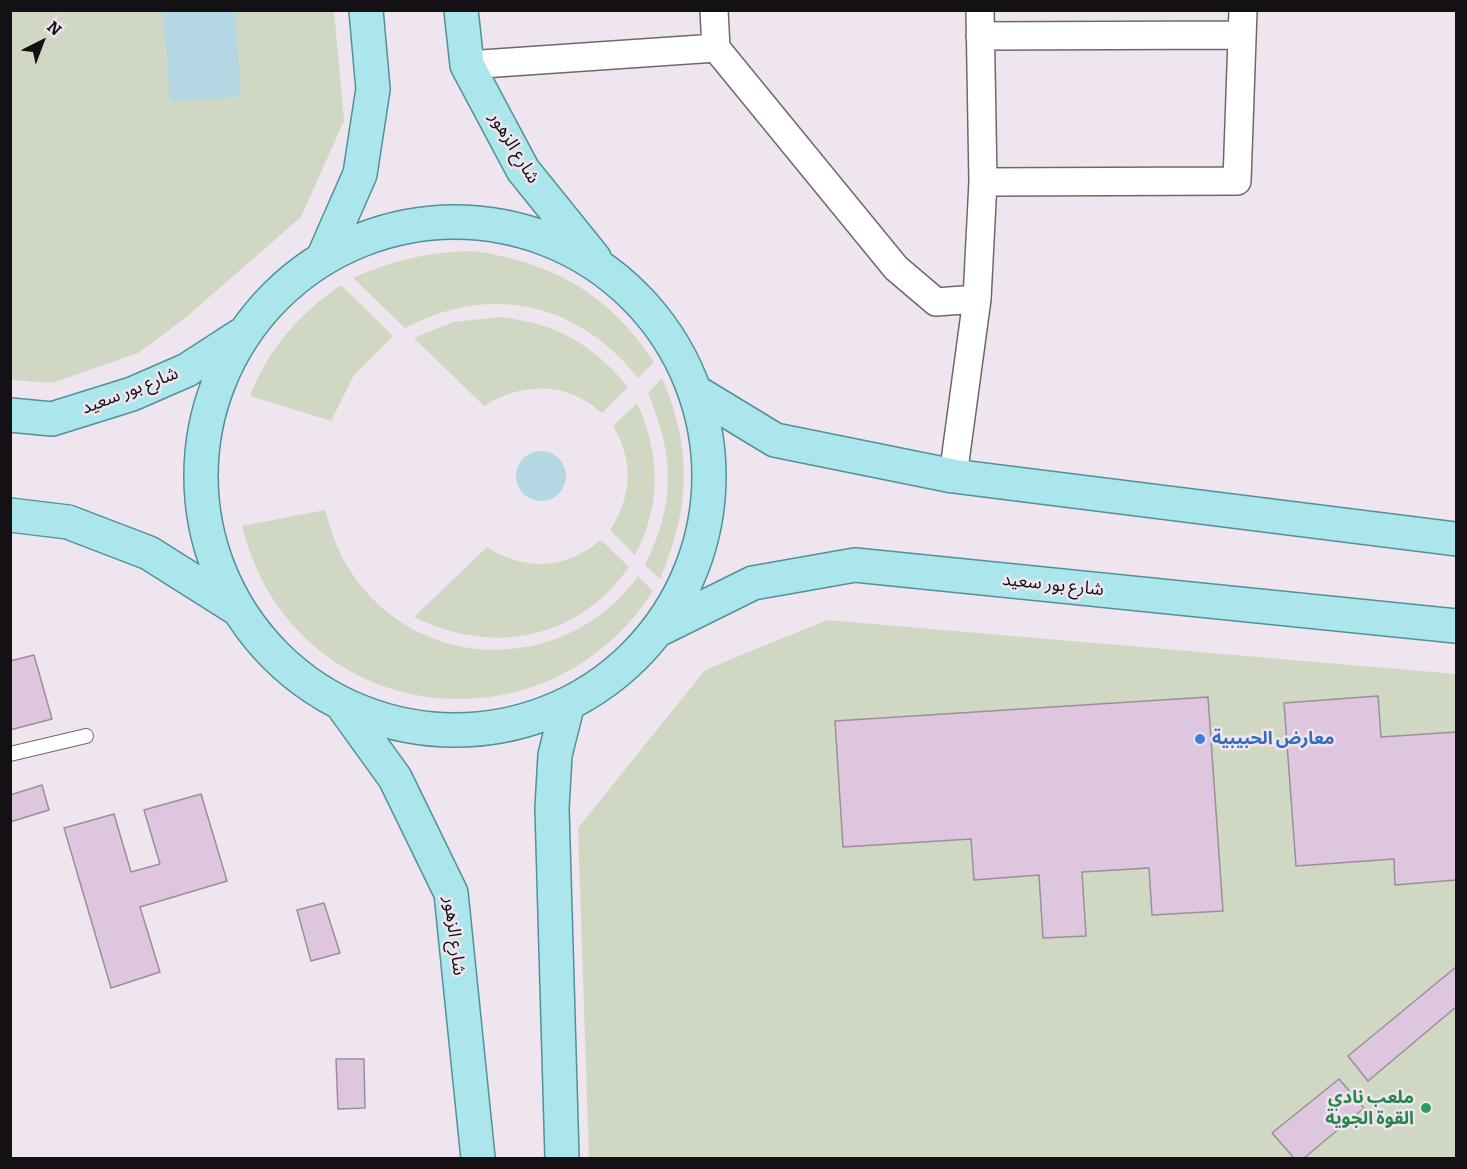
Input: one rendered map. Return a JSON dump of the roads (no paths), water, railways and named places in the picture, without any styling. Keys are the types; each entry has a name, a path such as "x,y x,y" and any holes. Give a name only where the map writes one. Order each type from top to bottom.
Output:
{"main road":[{"path":"324,256 360,174 373,89 366,10"},
{"name":"شارع الزهور","path":"461,10 467,65 523,170 603,268"},
{"path":"465,221 537,234 603,268 659,323 696,392 711,474 699,556 660,629 618,674 567,706 493,729 416,729 343,706 282,664 236,608 208,542 199,471 210,400 241,335 278,291 324,256 392,228 465,221"},
{"name":"شارع بور سعيد","path":"10,415 52,418 132,394 187,370 241,335"},
{"path":"696,392 775,440 953,476 1456,539"},
{"path":"10,515 68,522 149,553 236,608"},
{"name":"شارع بور سعيد","path":"660,629 753,583 855,565 1456,626"},
{"name":"شارع الزهور","path":"343,706 395,778 450,893 478,1158"},
{"path":"562,1158 552,808 555,755 567,706"}],"street":[{"path":"714,10 716,48 897,268 936,302 977,299"},
{"path":"953,476 977,299 983,182 980,23 1242,23 1237,181 983,182"},
{"path":"467,65 716,48"}],"lane":[{"path":"10,754 86,736"}],"water":[{"path":"163,11 235,11 241,97 170,102"},
{"path":"541,451 550,453 561,462 566,476 564,485 555,496 541,501 532,499 521,490 516,476 518,467 527,456"}],"place":[{"name":"معارض الحبيبية","path":"1200,739"},
{"name":"ملعب نادي القوة الجوية","path":"1426,1108"}]}
